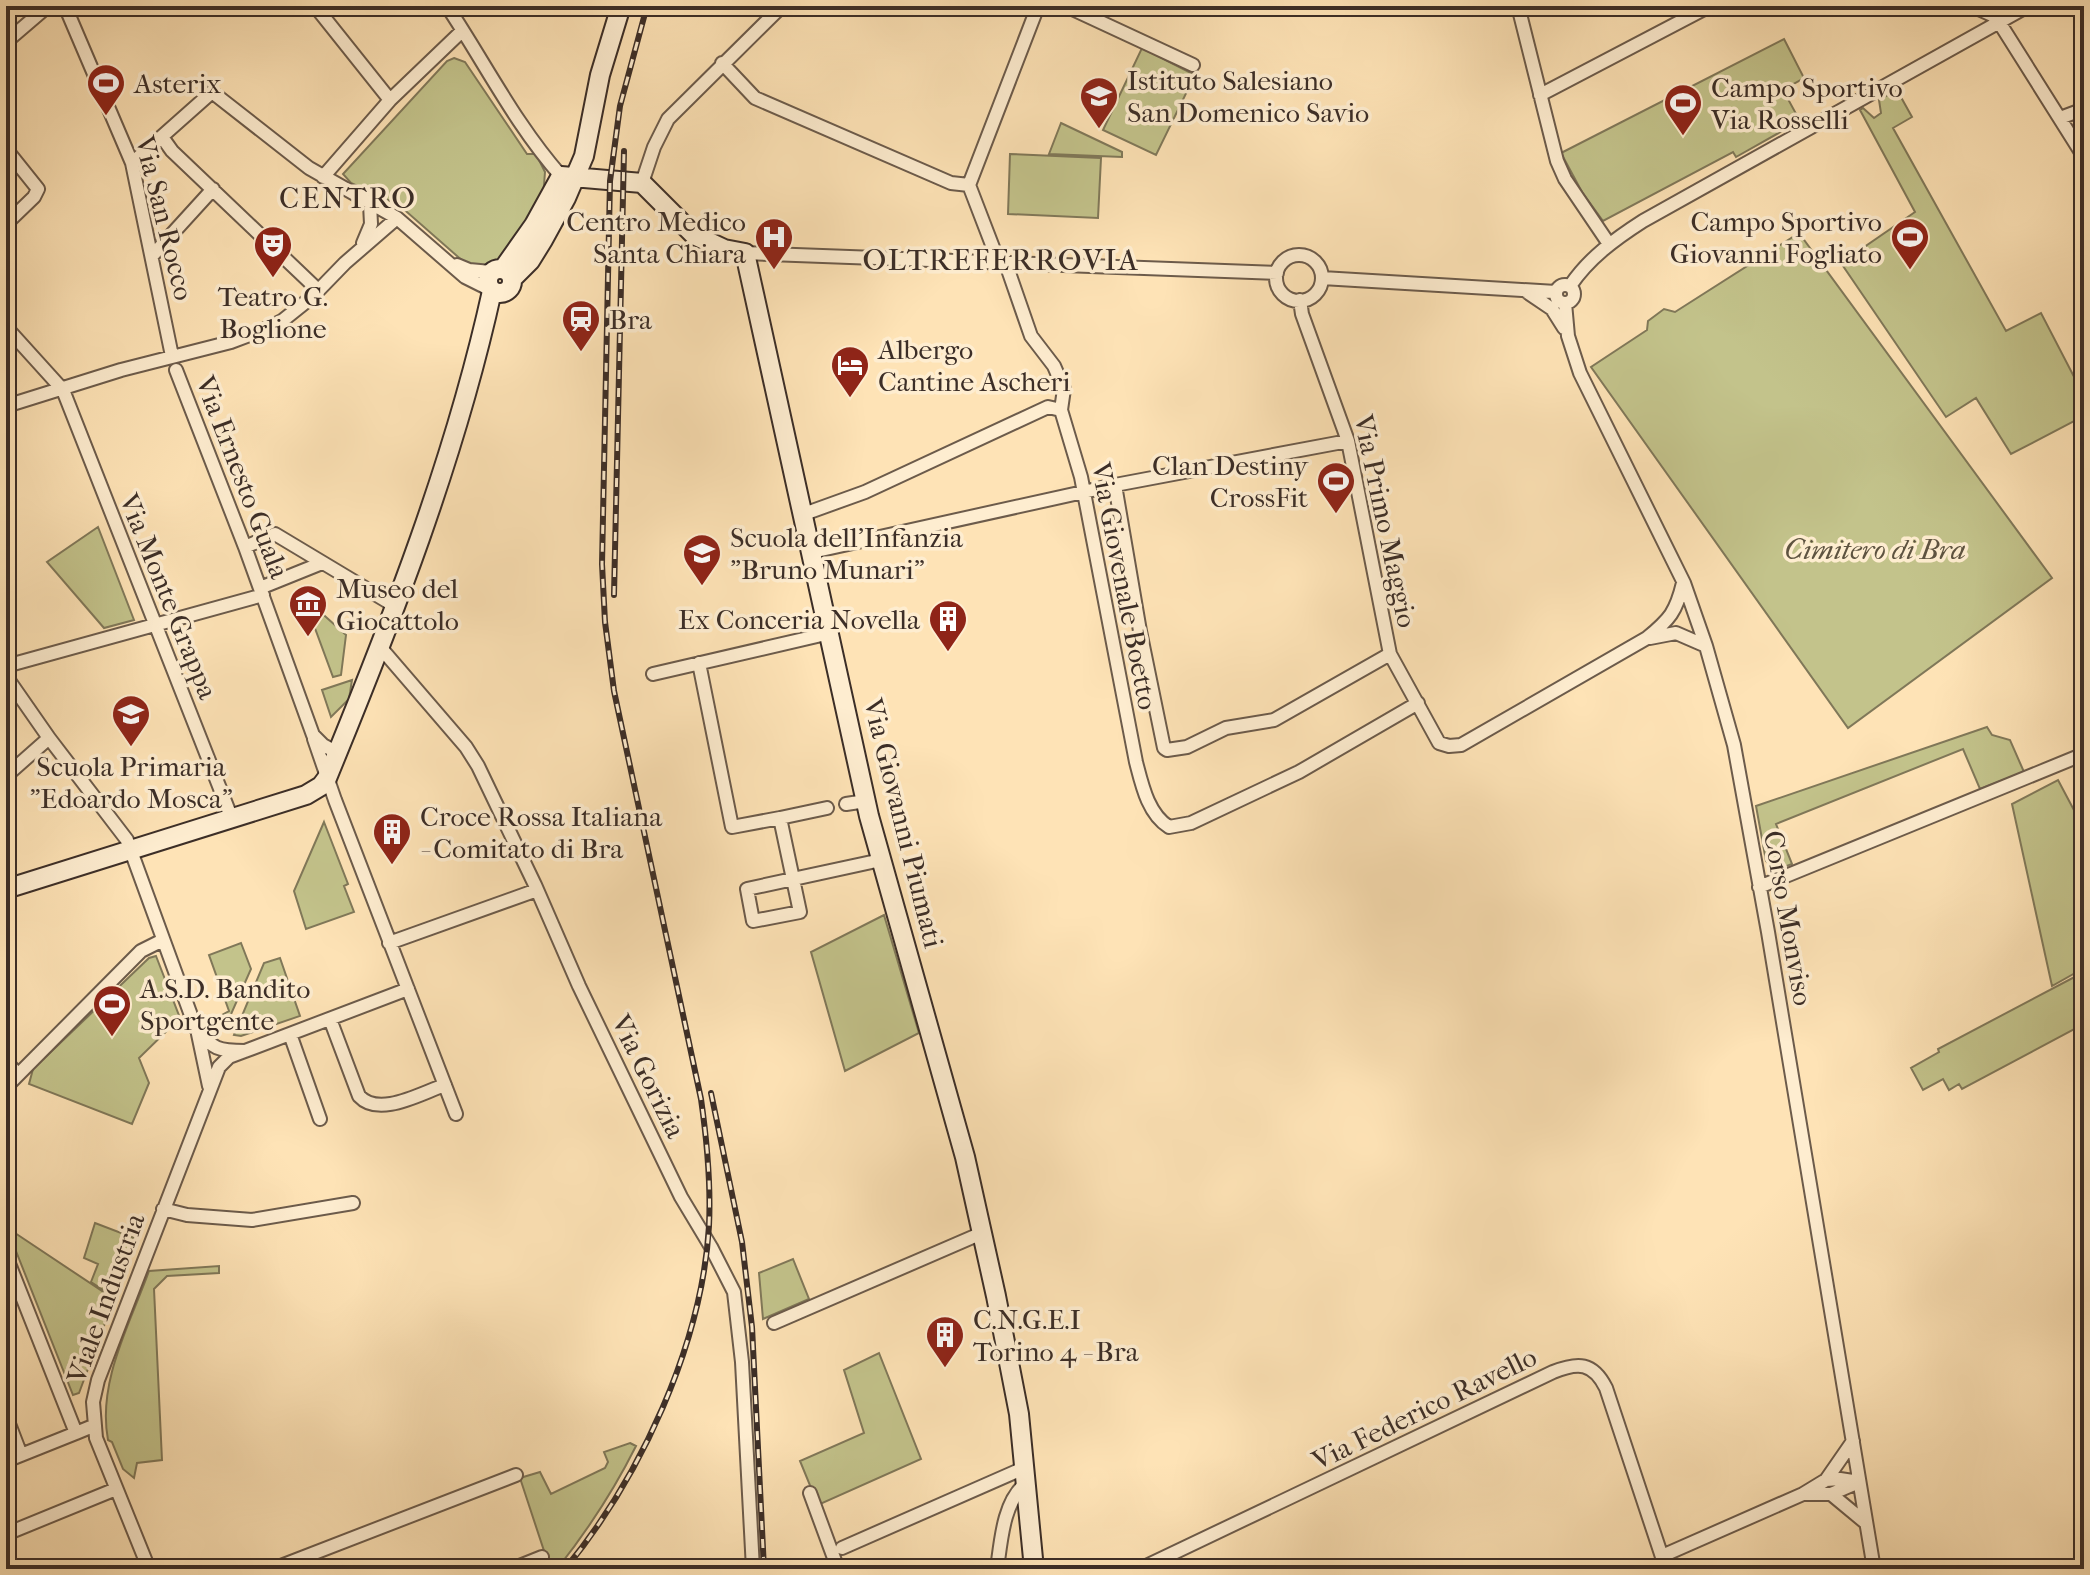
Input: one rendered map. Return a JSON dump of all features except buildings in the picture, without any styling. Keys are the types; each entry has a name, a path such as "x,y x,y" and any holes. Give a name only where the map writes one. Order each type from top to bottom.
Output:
{"street":[{"path":"6,42 48,6"},
{"name":"Via San Rocco","path":"65,6 132,163 172,356"},
{"path":"315,6 390,100"},
{"path":"447,6 491,80 544,156 568,176 642,183 694,235 724,249 745,253 1004,268 1277,273"},
{"path":"6,889 306,795 321,786 327,778 380,647 443,470 499,282 540,216 584,156 600,75 621,6"},
{"path":"642,183 662,127 722,63 782,6"},
{"path":"722,63 755,98 951,183 969,185 1038,6"},
{"path":"1066,6 1193,65"},
{"path":"1518,6 1550,137 1565,179 1609,244"},
{"path":"1540,95 1710,6"},
{"path":"1972,6 1992,15 1999,22 2084,157"},
{"path":"1322,278 1524,290 1561,298 1562,285 1570,286 1609,244 1643,221 2028,6"},
{"path":"323,177 390,100 462,31"},
{"path":"132,163 212,92 323,177 397,218 465,277 499,282 530,261 566,198 568,176"},
{"path":"2060,118 2084,109"},
{"path":"162,137 172,151 318,290"},
{"path":"6,149 38,189 34,197 6,224"},
{"path":"566,198 581,188 603,181"},
{"name":"Via Giovenale Boetto","path":"969,185 1031,336 1054,366 1064,389 1061,410 1081,477 1136,762 1142,786 1156,816 1169,827 1181,826 1299,772 1418,703"},
{"path":"152,256 213,189"},
{"path":"357,252 369,234 370,204"},
{"path":"6,406 172,356 231,342 268,328 282,321 397,218"},
{"name":"Via Giovanni Piumati","path":"745,253 866,801 965,1157 982,1233 1014,1383 1034,1569"},
{"path":"1300,255 1307,256 1318,265 1322,278 1313,296 1300,300 1280,291 1277,273 1287,259 1300,255"},
{"path":"1524,290 1552,309 1568,336"},
{"name":"Corso Monviso","path":"1561,298 1568,336 1580,373 1684,583 1706,646 1734,745 1874,1569"},
{"name":"Via Primo Maggio","path":"1300,300 1348,441 1390,654 1439,743 1461,745 1647,638 1670,619 1684,583"},
{"path":"6,327 63,390"},
{"name":"Via Ernesto Guala","path":"176,370 262,592 389,943 456,1114"},
{"name":"Via Monte Grappa","path":"63,390 232,819"},
{"path":"804,514 877,487 1048,407 1061,410"},
{"path":"812,552 1115,485 1348,441"},
{"path":"1115,485 1140,631 1164,748 1167,750 1187,747 1226,728 1274,720 1390,654"},
{"path":"245,547 275,534 395,606"},
{"path":"209,1090 206,1061 196,1029 127,840 49,738 10,682 6,669 262,592 322,563"},
{"path":"1670,619 1697,617"},
{"name":"Via Primo Maggio","path":"1647,638 1676,633 1697,617"},
{"path":"653,674 830,633"},
{"path":"1676,633 1706,646"},
{"name":"Via Gorizia","path":"380,647 466,747 486,781 579,986 681,1197 734,1292 742,1362 753,1569"},
{"path":"699,663 732,827 827,808"},
{"path":"313,735 338,753"},
{"path":"6,776 49,738"},
{"path":"1759,887 2084,754"},
{"path":"846,804 866,801"},
{"path":"780,818 794,878 800,912 753,921 747,889 794,878 881,860"},
{"path":"389,943 537,890"},
{"path":"6,1087 141,951 163,940"},
{"name":"Viale Industria","path":"149,1569 100,1450 93,1426 93,1402 98,1380 209,1090 223,1061 408,989"},
{"path":"330,1019 359,1096 365,1102 372,1105 389,1104 445,1085"},
{"path":"196,1029 217,1049 245,1051"},
{"path":"290,1034 320,1119"},
{"path":"6,1061 18,1075"},
{"path":"163,1209 187,1215 252,1220 353,1203"},
{"path":"774,1323 982,1233"},
{"path":"6,1256 10,1275 76,1433"},
{"name":"Via Federico Ravello","path":"1140,1569 1553,1372 1577,1365 1599,1374 1606,1388 1664,1563"},
{"path":"6,1418 21,1455"},
{"path":"6,1461 93,1426"},
{"path":"1664,1563 1826,1480 1853,1441"},
{"path":"273,1569 516,1475"},
{"path":"997,1569 1012,1496 1025,1476"},
{"path":"842,1548 1025,1476"},
{"path":"1826,1480 1859,1482"},
{"path":"1803,1494 1831,1494 1859,1482"},
{"path":"6,1534 116,1489"},
{"path":"810,1493 838,1569"},
{"path":"1831,1494 1866,1523"},
{"path":"1003,1532 1014,1518 1029,1514"},
{"path":"512,1569 542,1557"}],"green space":[{"name":"Campo Sportivo Via Rosselli","path":"1784,39 1804,78 1783,90 1800,121 1736,157 1733,152 1603,221 1582,192 1561,153"},
{"path":"1142,48 1195,75 1156,155 1103,130"},
{"path":"454,58 465,62 527,154 536,154 545,172 543,198 497,262 481,267 465,263 399,205 351,183 343,174 447,61"},
{"name":"Campo Sportivo Giovanni Fogliato","path":"1897,90 1912,117 1893,128 2006,331 2041,313 2084,396 2084,416 2011,454 1976,398 1946,417 1841,263 1915,212 1860,110 1863,108 1874,118 1881,113 1879,100"},
{"path":"1061,123 1122,152 1122,157 1049,154"},
{"path":"1010,154 1101,158 1098,218 1008,214"},
{"name":"Cimitero di Bra","path":"1799,233 2052,578 1848,728 1591,367 1647,330 1648,321 1664,309 1675,312"},
{"path":"98,527 134,620 104,628 47,562"},
{"path":"317,609 346,635 341,675 333,677 309,612"},
{"path":"352,680 349,699 331,717 322,690"},
{"path":"1987,727 1992,735 2010,740 2024,772 1980,789 1963,749 1776,824 1792,864 1776,870 1766,861 1756,806"},
{"path":"2058,780 2084,829 2084,968 2052,986 2012,804"},
{"path":"324,822 348,884 344,886 354,912 306,929 294,891"},
{"path":"884,915 919,1033 845,1071 811,952"},
{"path":"241,943 251,969 224,1030 216,1027 213,1020 229,1011 209,955"},
{"name":"A.S.D. Bandito Sportgente","path":"156,956 180,1018 139,1058 149,1083 132,1124 29,1084 33,1069 149,958"},
{"path":"280,958 300,1016 241,1036 234,1035 264,963"},
{"path":"2084,972 2084,1024 1962,1089 1959,1084 1949,1090 1943,1079 1923,1090 1911,1068 1939,1052 1938,1049"},
{"path":"95,1223 137,1239 114,1297 91,1282 98,1264 84,1258"},
{"path":"15,1233 114,1299 79,1393 73,1395 10,1236"},
{"path":"793,1259 809,1299 763,1319 759,1273"},
{"path":"219,1266 219,1273 167,1276 154,1289 162,1460 137,1463 134,1478 123,1469 112,1442 108,1440 107,1397 117,1354 149,1271"},
{"path":"879,1353 921,1459 818,1505 800,1461 864,1433 844,1370"},
{"path":"630,1443 636,1446 619,1478 590,1525 557,1569 524,1569 547,1560 520,1478 540,1472 551,1494 605,1468 608,1462 604,1452"}],"railway":[{"path":"565,1569 618,1494 662,1408 694,1317 709,1226 708,1162 701,1099 614,691 605,622 602,564 610,181 620,106 647,6"},
{"path":"614,595 624,151"},
{"path":"711,1093 742,1242 752,1327 764,1569"}],"place":[{"name":"Asterix","path":"106,117"},
{"name":"Istituto Salesiano San Domenico Savio","path":"1099,130"},
{"name":"Campo Sportivo Via Rosselli","path":"1683,137"},
{"name":"Centro Medico Santa Chiara","path":"774,271"},
{"name":"Campo Sportivo Giovanni Fogliato","path":"1910,271"},
{"name":"Teatro G. Boglione","path":"273,279"},
{"name":"Bra","path":"581,353"},
{"name":"Albergo Cantine Ascheri","path":"850,399"},
{"name":"Clan Destiny CrossFit","path":"1336,515"},
{"name":"Scuola dell'Infanzia \"Bruno Munari\"","path":"702,587"},
{"name":"Museo del Giocattolo","path":"308,638"},
{"name":"Ex Conceria Novella","path":"948,653"},
{"name":"Scuola Primaria \"Edoardo Mosca\"","path":"131,748"},
{"name":"Croce Rossa Italiana - Comitato di Bra","path":"392,866"},
{"name":"A.S.D. Bandito Sportgente","path":"112,1038"},
{"name":"C.N.G.E.I Torino 4 - Bra","path":"945,1369"}],"district":[{"name":"CENTRO","path":"348,198"},
{"name":"OLTREFERROVIA","path":"1001,260"}]}
